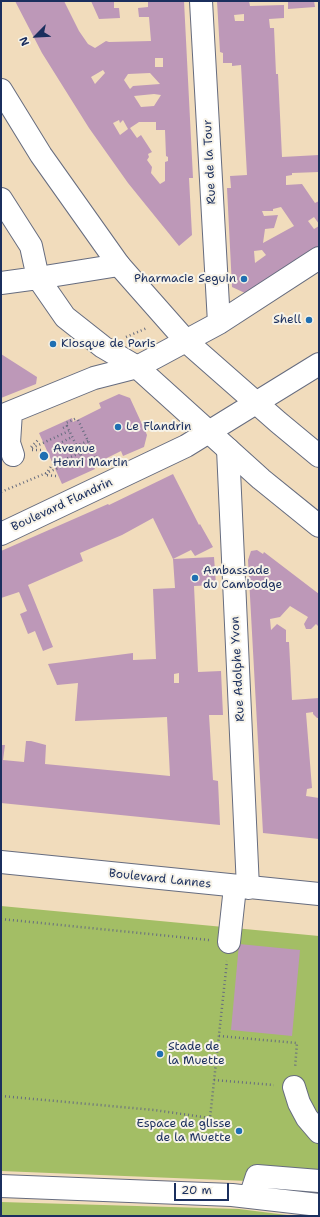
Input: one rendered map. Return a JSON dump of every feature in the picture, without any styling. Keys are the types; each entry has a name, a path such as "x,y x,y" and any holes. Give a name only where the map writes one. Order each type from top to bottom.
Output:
{"street":[{"name":"Rue de la Tour","path":"200,1 219,323"},
{"path":"1,90 41,155 119,265 187,342 319,456"},
{"path":"1,200 31,246 38,278 66,317 103,347 137,367 261,479 319,526"},
{"path":"13,455 9,443 6,414 94,378 137,367 187,342 219,323 319,258"},
{"path":"1,283 119,265"},
{"name":"Boulevard Flandrin","path":"1,534 109,484 186,446 255,402 319,364"},
{"name":"Rue Adolphe Yvon","path":"228,449 242,888 229,942"},
{"name":"Boulevard Lannes","path":"1,863 242,888 319,894"},
{"path":"294,1087 298,1103 307,1118 319,1132"},
{"path":"241,1196 257,1176 319,1181"},
{"path":"1,1186 241,1196 319,1205"}],"path":[{"path":"124,338 149,327"},
{"path":"63,428 67,426 66,423 77,419 98,462"},
{"path":"67,426 84,463 80,465"},
{"path":"40,445 70,431"},
{"path":"62,442 72,437"},
{"path":"38,440 28,450 43,450"},
{"path":"76,446 88,441"},
{"path":"45,475 52,465 80,452"},
{"path":"1,492 45,475 82,458"},
{"path":"45,475 56,476"},
{"path":"1,919 229,942 210,1118 154,1110 1,1096"},
{"path":"214,1080 294,1087 297,1043 219,1036"}],"green space":[{"name":"Stade de la Muette","path":"1,906 319,936 319,1189 248,1181 1,1171"},
{"path":"1,1202 239,1209 295,1216 1,1216"}],"building":[{"path":"15,1 64,1 79,31 88,44 95,48 106,41 151,41 149,17 139,17 138,8 148,7 148,1 184,1 193,178 189,178 192,235 179,246 128,183 89,128 42,53","holes":["155,58 163,58 163,67 155,67","103,70 105,73 95,84 91,77","150,73 160,84 133,86 130,89 124,80 128,74","154,94 161,95 154,106 141,107 134,96","119,120 120,123 123,120 128,129 120,135 113,123","139,122 156,122 156,130 165,130 166,156 168,157 168,161 165,162 165,181 160,184 151,173 152,167 147,160 149,157 148,154 152,152 141,135 137,138 130,128"]},
{"path":"91,1 114,1 114,8 119,8 120,18 99,19"},
{"path":"217,1 249,1 250,6 284,5 284,18 269,19 270,28 274,28 282,157 319,155 319,172 292,173 292,175 286,176 286,185 302,184 315,203 319,201 319,224 314,217 308,221 314,229 319,226 319,246 245,293 232,287 227,188 231,188 230,176 247,175 241,65 232,66 232,63 223,63 223,53 220,52","holes":["244,14 244,21 235,21 234,15","281,207 294,226 263,243 265,229 274,228 278,215 264,216 262,211 273,211 273,209","262,250 266,255 255,263 254,251"]},
{"path":"288,1 314,1 315,7 288,9"},
{"path":"1,354 37,377 36,384 1,398"},
{"path":"119,394 130,398 147,435 144,447 123,456 121,451 93,465 95,469 62,484 39,433 72,418 73,422 101,408 99,403"},
{"path":"173,474 199,525 200,524 213,547 195,556 191,550 173,559 153,518 122,535 80,553 83,561 28,585 53,647 43,651 35,631 28,634 20,614 27,611 19,592 1,598 1,551 108,504 109,505"},
{"path":"257,550 263,554 264,552 319,594 318,626 316,624 311,629 306,629 304,624 308,617 290,606 280,617 270,619 271,630 277,624 286,630 286,642 289,642 292,700 319,698 319,718 313,714 313,712 306,713 312,788 307,789 306,796 319,798 319,839 263,833 248,560 251,551"},
{"path":"214,557 216,585 194,586 198,672 221,671 223,715 209,715 213,780 218,781 220,825 1,803 1,745 5,745 3,760 24,762 26,741 46,745 45,764 170,776 167,717 75,721 78,683 57,685 48,664 133,653 133,660 156,659 153,589 175,588 173,559","holes":["179,673 179,683 174,683 174,674"]},
{"path":"239,944 300,950 292,1036 231,1030"}],"place":[{"name":"Pharmacie Seguin","path":"244,279"},
{"name":"Shell","path":"309,320"},
{"name":"Kiosque de Paris","path":"53,344"},
{"name":"Le Flandrin","path":"118,427"},
{"name":"Avenue Henri Martin","path":"44,456"},
{"name":"Ambassade du Cambodge","path":"195,578"},
{"name":"Stade de la Muette","path":"160,1054"},
{"name":"Espace de glisse de la Muette","path":"239,1131"}]}
